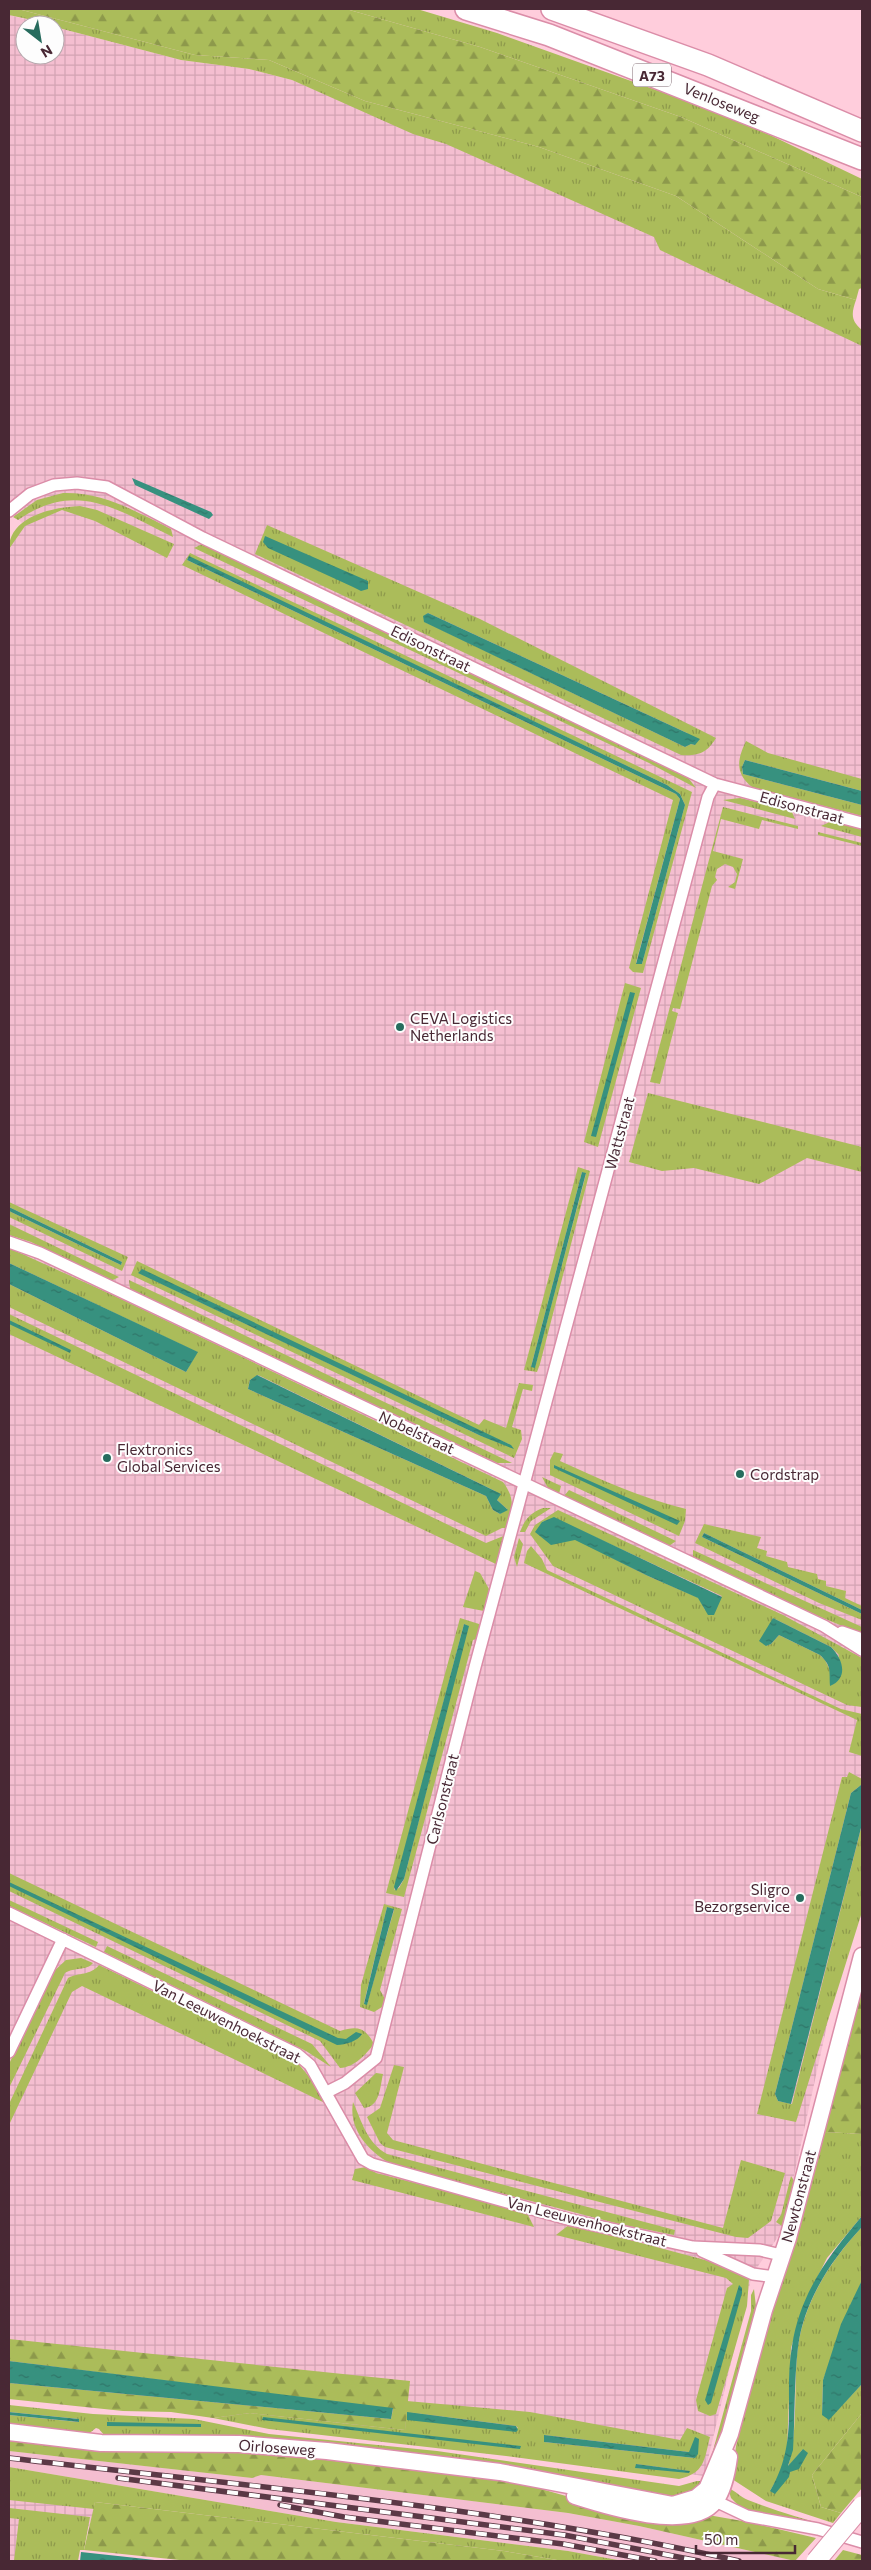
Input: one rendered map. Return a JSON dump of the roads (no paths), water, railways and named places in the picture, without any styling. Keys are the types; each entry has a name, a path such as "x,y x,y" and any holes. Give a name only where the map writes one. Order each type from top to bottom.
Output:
{"highway":[{"name":"Venloseweg","path":"466,9 549,35 862,159"},
{"name":"Venloseweg","path":"552,9 708,65 862,131"}],"main road":[{"path":"816,2561 862,2506"}],"street":[{"name":"Edisonstraat","path":"9,511 30,494 54,485 77,483 107,487 203,538 715,784 862,823"},
{"name":"Wattstraat","path":"525,1483 708,797 715,784"},
{"name":"Nobelstraat","path":"9,1242 40,1253 824,1626 862,1639"},
{"name":"Carlsonstraat","path":"327,2092 346,2083 376,2058 473,1676 525,1483"},
{"name":"Nobelstraat","path":"824,1626 862,1650"},
{"name":"Van Leeuwenhoekstraat","path":"9,1913 298,2054 310,2065 327,2092 363,2159 372,2164 571,2220 693,2247 760,2250 781,2255"},
{"path":"9,2052 63,1939"},
{"name":"Newtonstraat","path":"709,2498 713,2479 730,2434 781,2255 788,2238 862,1956"},
{"name":"Van Leeuwenhoekstraat","path":"693,2247 753,2274 775,2277"},
{"name":"Oirloseweg","path":"9,2432 101,2443 239,2444 326,2450 500,2472 543,2482 575,2496 618,2509 688,2516 706,2509 709,2498"},
{"path":"709,2498 747,2516 818,2529 862,2542"}],"water":[{"path":"132,478 211,512 213,515 209,519 135,485"},
{"path":"265,536 368,581 368,589 361,591 268,548 263,542"},
{"path":"189,556 667,785 680,794 685,805 642,964 636,964 680,799 676,794 187,560"},
{"path":"428,613 700,739 695,745 691,744 685,747 424,622 423,616"},
{"path":"745,760 862,791 862,805 743,774 742,767"},
{"path":"630,992 635,993 596,1137 591,1136"},
{"path":"582,1172 586,1173 535,1368 531,1367"},
{"path":"9,1207 122,1262 121,1265 9,1211"},
{"path":"9,1263 198,1352 186,1372 9,1284"},
{"path":"142,1269 511,1445 514,1449 481,1436 138,1273"},
{"path":"9,1320 71,1350 70,1353 9,1324"},
{"path":"257,1375 501,1494 497,1500 508,1510 500,1514 493,1510 486,1496 248,1389 250,1380"},
{"path":"554,1465 680,1521 677,1525 554,1468"},
{"path":"554,1517 722,1597 714,1615 708,1615 698,1598 575,1540 551,1545 535,1532 542,1522"},
{"path":"704,1533 862,1610 862,1614 702,1537"},
{"path":"773,1618 831,1647 839,1657 842,1668 840,1678 836,1683 830,1686 830,1672 820,1655 779,1635 771,1644 766,1646 759,1641"},
{"path":"464,1624 469,1626 404,1879 396,1891 394,1887"},
{"path":"861,1785 862,1824 791,2104 778,2101 775,2094 851,1793"},
{"path":"9,1882 338,2038 346,2039 356,2032 362,2034 358,2039 337,2045 9,1886"},
{"path":"387,1907 394,1909 367,2005 364,2004"},
{"path":"862,2216 862,2227 830,2267 806,2313 798,2347 793,2450 788,2466 803,2449 808,2453 799,2469 790,2472 789,2477 775,2494 770,2491 785,2454 788,2437 790,2365 796,2327 809,2292 827,2260"},
{"path":"862,2280 862,2384 829,2420 822,2415 823,2380 841,2324"},
{"path":"739,2285 742,2288 742,2293 711,2403 708,2405 705,2400"},
{"path":"9,2361 393,2408 391,2419 9,2383"},
{"path":"9,2412 79,2419 79,2422 9,2415"},
{"path":"407,2412 516,2426 518,2430 516,2432 407,2420"},
{"path":"263,2417 521,2446 520,2449 262,2420"},
{"path":"107,2422 201,2424 201,2427 107,2426"},
{"path":"544,2435 689,2452 695,2437 699,2439 698,2454 695,2458 544,2442"},
{"path":"636,2464 690,2471 689,2473 635,2468"},
{"path":"81,2552 164,2561 80,2561"}],"railway":[{"path":"9,2458 467,2512 649,2542 739,2561"},
{"path":"118,2478 564,2535 699,2561"},
{"path":"280,2505 344,2517 563,2544 655,2561"}],"place":[{"name":"CEVA Logistics Netherlands","path":"400,1027"},
{"name":"Flextronics Global Services","path":"107,1458"},
{"name":"Cordstrap","path":"740,1474"},
{"name":"Sligro Bezorgservice","path":"800,1898"}]}
